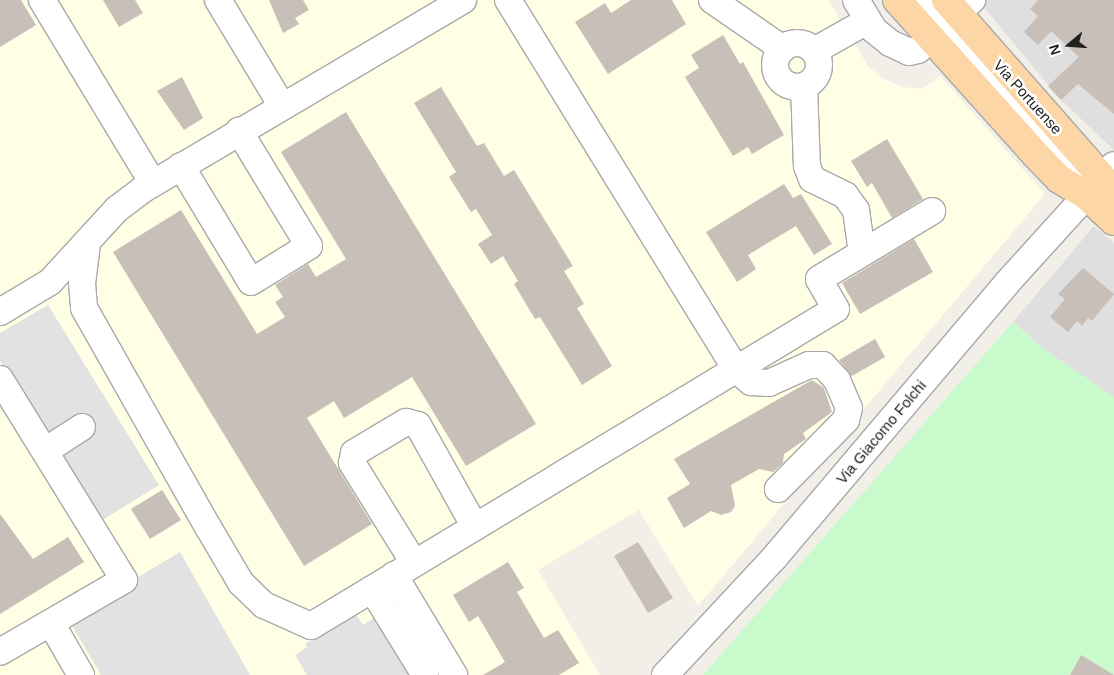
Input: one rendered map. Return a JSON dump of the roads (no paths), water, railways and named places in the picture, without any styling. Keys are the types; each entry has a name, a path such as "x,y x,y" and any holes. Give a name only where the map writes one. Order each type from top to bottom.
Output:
{"main road":[{"name":"Via Portuense","path":"897,0 950,16 1102,183 1114,221"}],"street":[{"path":"42,0 153,183"},
{"path":"218,0 282,106"},
{"path":"0,312 50,282 87,244 117,209 153,183 463,0"},
{"path":"508,0 736,368 751,382 769,383 809,365 823,365 837,380 849,408 846,420 778,488"},
{"path":"712,0 783,49"},
{"name":"Via Portuense","path":"918,0 950,16"},
{"path":"814,51 862,10 903,51 918,50 950,16"},
{"path":"804,86 789,85 778,76 776,61 783,49 796,44 814,51"},
{"path":"814,51 818,71 804,86 807,166 812,179 845,195 856,210 862,253"},
{"path":"180,166 251,282 308,246 239,131"},
{"name":"Via Giacomo Folchi","path":"664,675 774,558 1102,183"},
{"path":"87,244 82,284 84,308 241,583 264,605 311,626 836,309 819,279 932,211"},
{"path":"0,379 124,580 0,652"},
{"path":"454,675 352,463 354,453 406,422 418,425 475,527"},
{"path":"45,451 82,427"},
{"path":"372,589 425,675"},
{"path":"51,623 82,675"}]}
